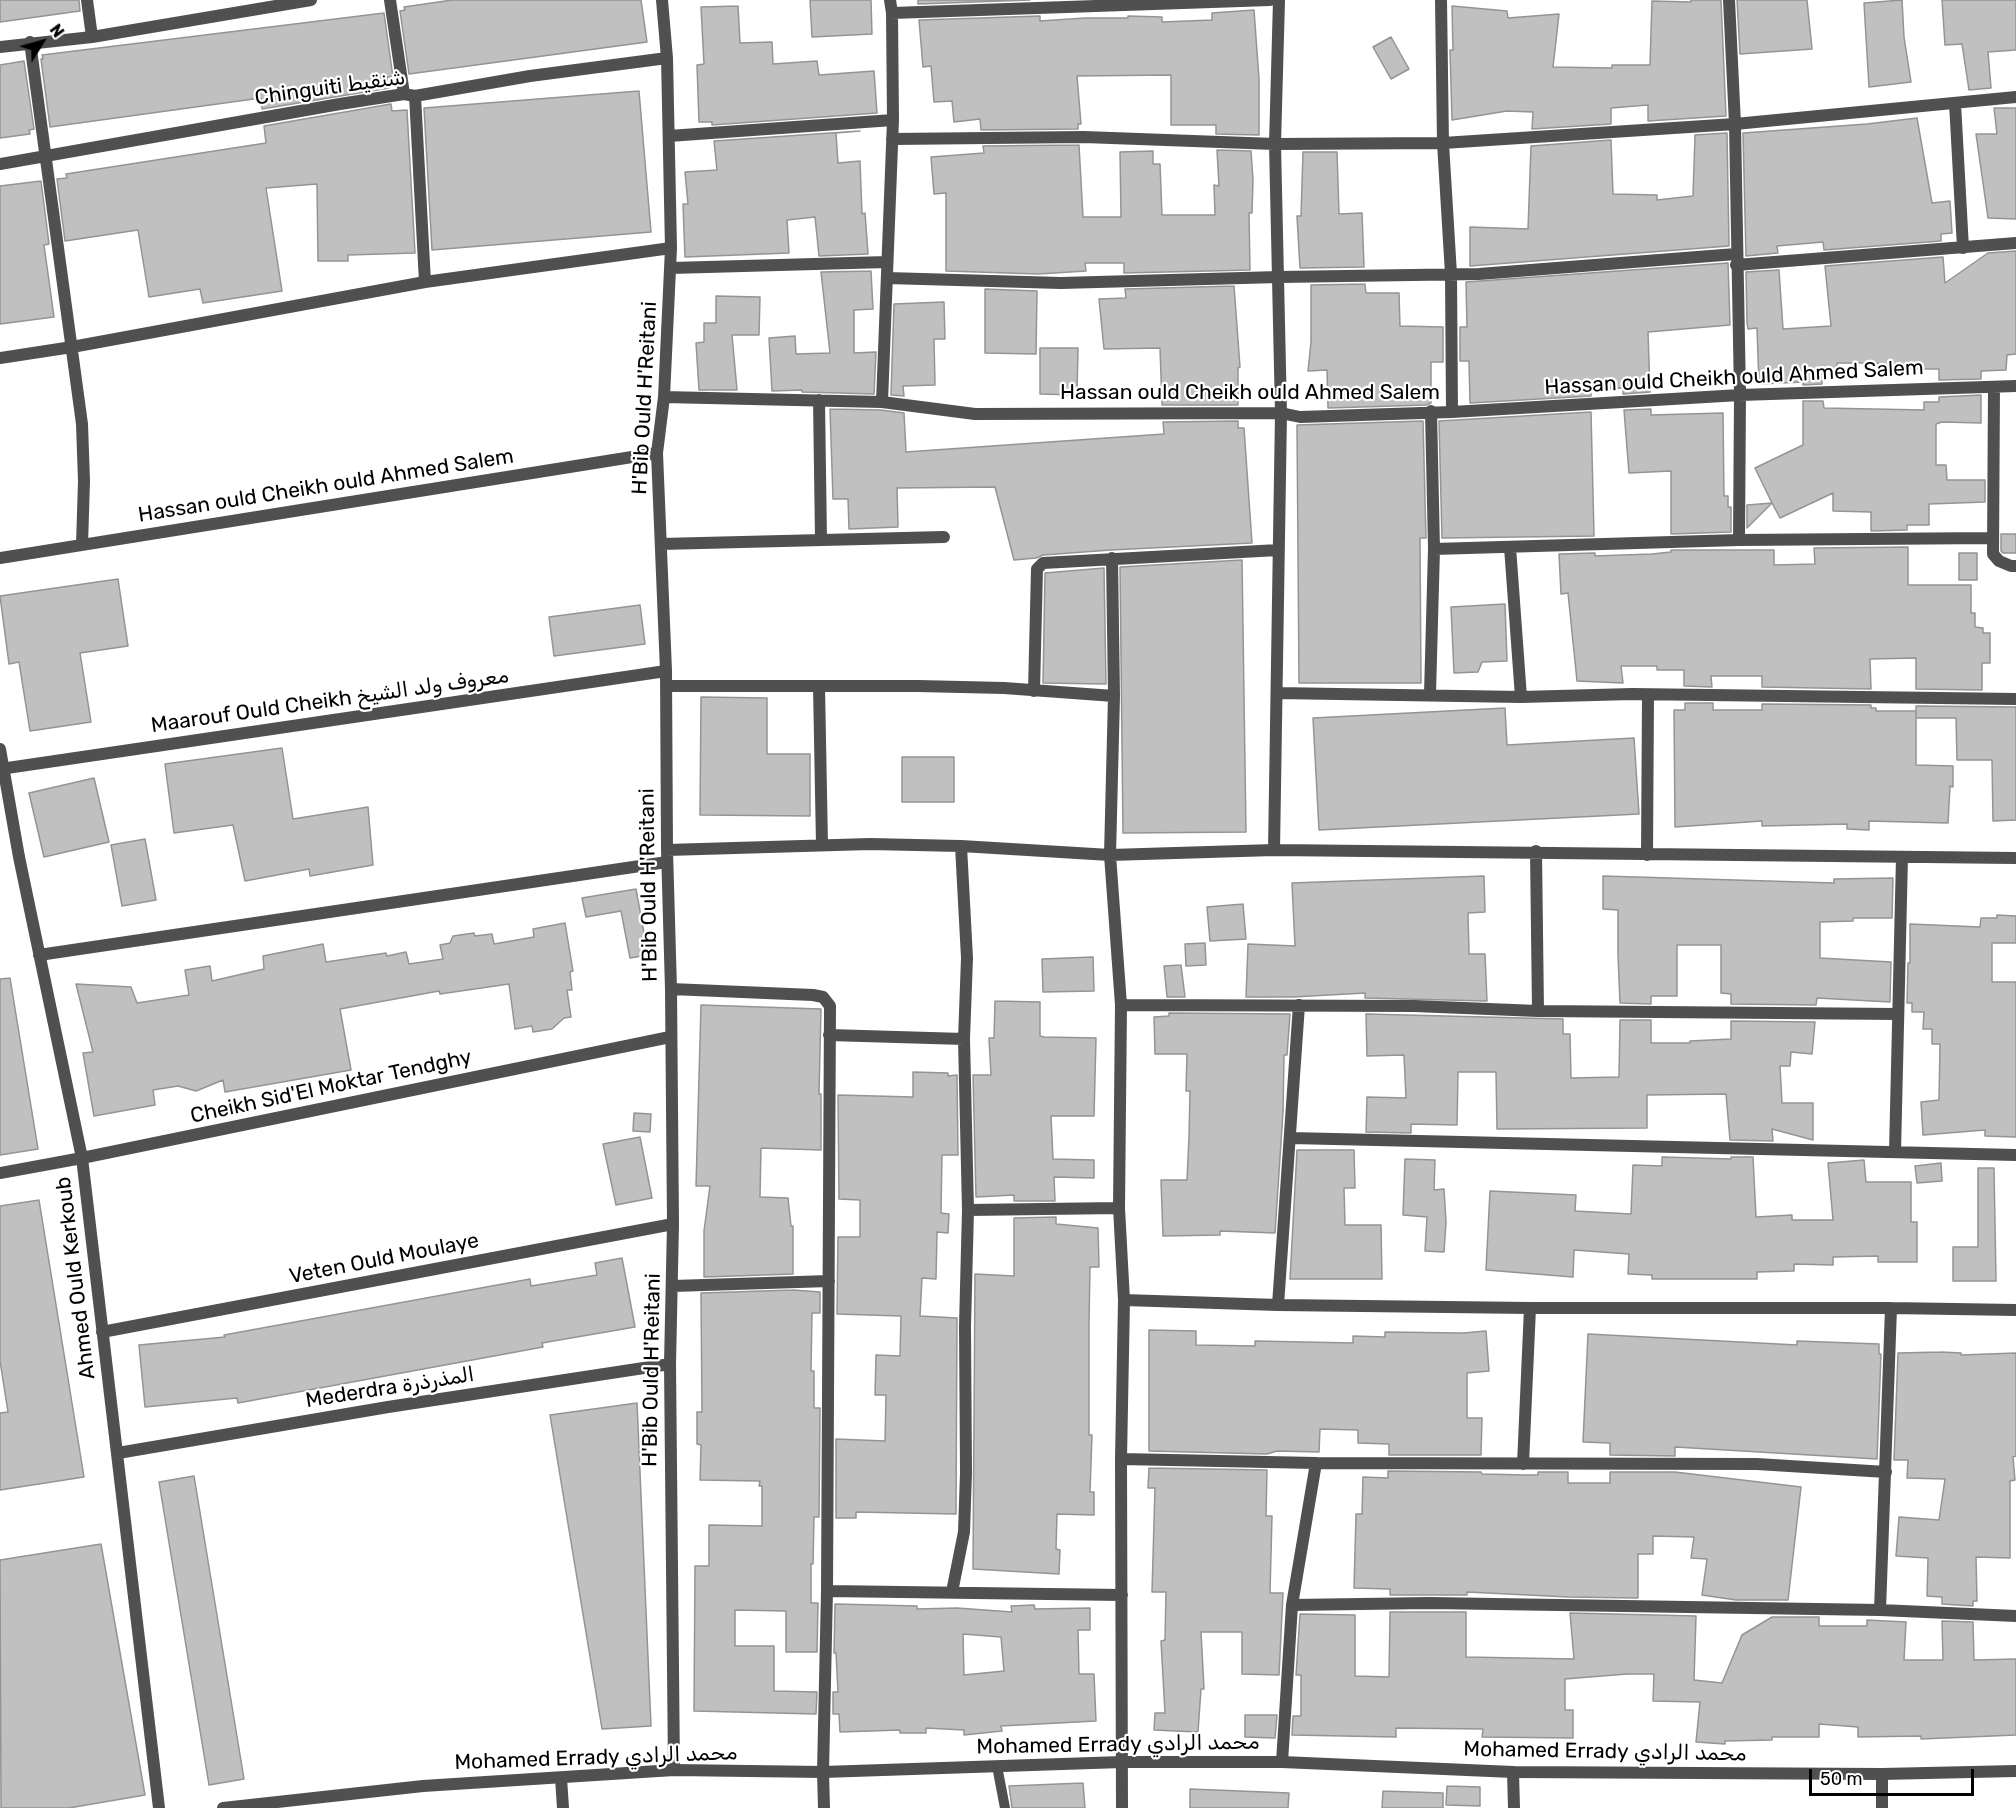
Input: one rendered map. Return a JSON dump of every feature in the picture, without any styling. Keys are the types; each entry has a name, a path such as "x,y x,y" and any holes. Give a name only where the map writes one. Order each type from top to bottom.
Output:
{"street":[{"path":"87,0 92,37"},
{"path":"0,46 92,37 311,0"},
{"path":"390,0 409,95 425,282"},
{"name":"H'Bib Ould H'Reitani","path":"662,0 669,136 671,268 664,397 657,453 666,671 667,856 671,989 673,1286 670,1364 674,1770"},
{"path":"882,402 893,120 891,6 1270,0"},
{"path":"1274,850 1281,413 1275,144 1279,0"},
{"path":"1441,0 1443,143 1451,274 1452,412"},
{"path":"1729,0 1735,124 1740,395 1739,540"},
{"path":"30,42 82,424 84,481 82,545"},
{"name":"Chinguiti شنقيط","path":"0,164 340,104 666,58"},
{"path":"892,139 1084,137 1275,144 1443,143 1735,124 2016,97"},
{"path":"1955,103 1963,248"},
{"path":"669,136 893,120"},
{"path":"887,278 1061,283 1451,274 1963,248 2016,243"},
{"path":"0,358 72,347 425,282 671,248"},
{"path":"671,268 887,262"},
{"name":"Hassan ould Cheikh ould Ahmed Salem","path":"664,397 882,402 975,414 1281,413 1300,417 1452,412 1740,395 2016,386"},
{"path":"1994,387 1993,554 1999,561 2016,566"},
{"path":"819,400 821,540"},
{"path":"1430,694 1434,549 1431,411"},
{"name":"Hassan ould Cheikh ould Ahmed Salem","path":"0,558 657,453"},
{"path":"661,544 944,537"},
{"path":"1434,549 1739,540 1992,538"},
{"path":"1510,547 1521,697"},
{"path":"1034,691 1037,569 1047,561 1278,550"},
{"path":"1112,558 1114,696 1110,855 1121,1005 1119,1208 1124,1300 1121,1460 1122,1808"},
{"name":"Maarouf Ould Cheikh معروف ولد الشيخ","path":"2,769 666,671"},
{"path":"666,686 918,686 1004,688 1114,696"},
{"path":"819,686 822,845"},
{"path":"1277,693 1521,697 1648,695 2016,699"},
{"path":"1647,855 1648,695"},
{"name":"Ahmed Ould Kerkoub","path":"0,749 19,857 82,1158 159,1808"},
{"path":"39,955 667,856 822,845 961,846 1110,855 1274,850 1536,851 1647,855 2016,858"},
{"path":"952,1592 964,1532 966,1473 965,1326 968,1210 964,1039 967,958 961,846"},
{"path":"1536,851 1538,1011"},
{"path":"1895,1152 1902,857"},
{"path":"671,989 813,994 823,997 830,1006 824,1808"},
{"path":"1121,1005 1414,1006 1538,1011 1898,1014"},
{"path":"1278,1305 1299,1005"},
{"path":"830,1035 964,1039"},
{"name":"Cheikh Sid'El Moktar Tendghy","path":"0,1173 670,1037"},
{"path":"1291,1138 2016,1155"},
{"path":"968,1210 1119,1208"},
{"name":"Veten Ould Moulaye","path":"102,1332 673,1224"},
{"path":"673,1286 828,1281"},
{"path":"1124,1300 1278,1305 1530,1308 2016,1310"},
{"path":"1523,1464 1530,1308"},
{"path":"1880,1610 1891,1308"},
{"name":"Mederdra المذرذرة","path":"118,1452 670,1364"},
{"path":"1121,1460 1757,1464 1886,1472"},
{"path":"1282,1762 1292,1605 1316,1463"},
{"path":"826,1591 1122,1595"},
{"path":"1292,1605 1431,1603 1880,1610 2016,1616"},
{"name":"Mohamed Errady محمد الرادي","path":"223,1808 312,1803 423,1786 674,1770 823,1772 1122,1762 1282,1762 1513,1772 1882,1774 2016,1771"},
{"path":"1513,1772 1514,1808"},
{"path":"1882,1774 1882,1808"},
{"path":"561,1778 562,1808"}],"lane":[{"path":"997,1766 1005,1808"}],"building":[{"path":"0,0 79,0 80,11 0,22"},
{"path":"452,0 641,0 647,42 409,74 400,11 405,10 404,7"},
{"path":"810,0 871,0 872,34 812,37"},
{"path":"918,0 1030,0 918,4"},
{"path":"1691,0 1721,0 1726,116 1648,121 1648,105 1611,108 1611,124 1532,129 1533,112 1507,111 1452,120 1450,50 1453,50 1452,6 1507,11 1508,18 1559,14 1553,67 1612,68 1612,65 1650,65 1652,1 1691,2"},
{"path":"1737,0 1807,0 1812,49 1740,54"},
{"path":"1902,0 1904,37 1911,82 1869,87 1864,3"},
{"path":"1942,0 2016,0 2016,50 1988,52 1991,88 1969,90 1962,44 1945,45"},
{"path":"738,6 740,43 772,42 773,64 817,61 819,75 874,71 877,113 712,125 712,122 699,122 697,65 704,64 701,7"},
{"path":"1254,10 1259,79 1259,135 1216,134 1216,125 1171,125 1171,75 1077,76 1081,124 1078,124 1078,129 981,130 980,119 954,122 952,101 934,102 931,66 923,67 919,20 1040,16 1040,21 1128,18 1128,16 1162,17 1162,22 1212,20 1212,13"},
{"path":"384,13 393,77 387,77 389,88 262,109 261,98 50,127 42,55"},
{"path":"1391,37 1409,69 1391,79 1373,47"},
{"path":"24,61 34,129 29,130 30,134 0,138 0,65"},
{"path":"639,91 651,232 432,250 424,108"},
{"path":"391,104 392,111 407,110 415,253 348,255 348,261 318,261 317,184 266,188 282,291 203,303 200,289 149,297 138,230 65,241 57,179 67,178 66,174 266,143 264,126"},
{"path":"1994,108 2016,108 2016,219 1988,218 1976,134 1997,134"},
{"path":"1917,118 1932,203 1950,201 1952,233 1941,234 1941,241 1824,250 1823,242 1777,246 1778,253 1746,256 1743,133"},
{"path":"860,131 836,133 838,163 860,161 862,214 865,213 868,254 819,256 815,217 787,220 789,253 685,257 683,204 688,204 685,172 717,170 714,141"},
{"path":"1727,133 1729,246 1470,266 1470,227 1528,229 1531,146 1611,140 1613,194 1657,195 1657,200 1693,196 1695,135"},
{"path":"1079,145 1083,217 1121,217 1120,152 1153,151 1153,164 1160,164 1162,215 1215,215 1214,185 1219,186 1217,150 1251,151 1253,180 1252,213 1249,213 1250,270 1124,273 1124,263 1085,263 1086,271 1038,274 946,271 946,193 934,194 931,157 984,153 983,146"},
{"path":"1303,152 1337,152 1339,214 1362,213 1364,267 1300,268 1297,216 1301,216"},
{"path":"41,181 49,244 44,245 54,317 0,324 0,186"},
{"path":"2016,251 2016,354 2007,355 2006,370 1981,371 1981,379 1939,380 1939,369 1878,367 1878,363 1837,363 1837,371 1822,371 1822,384 1803,385 1803,382 1759,384 1757,328 1748,329 1747,323 1746,272 1779,270 1783,329 1831,326 1825,266 1943,257 1945,283 1988,253"},
{"path":"1728,263 1730,325 1648,332 1650,392 1623,394 1623,388 1591,389 1591,396 1470,403 1469,361 1460,361 1460,327 1467,327 1466,282"},
{"path":"871,271 873,309 854,310 854,353 876,352 874,394 802,392 802,390 772,391 769,338 795,336 796,354 830,353 821,272"},
{"path":"1365,284 1366,293 1399,293 1400,326 1443,327 1443,362 1431,362 1431,403 1328,408 1327,370 1308,371 1311,342 1311,285"},
{"path":"1234,286 1240,367 1238,368 1238,405 1162,405 1160,348 1104,349 1099,299 1126,298 1125,289"},
{"path":"985,289 1037,291 1036,354 985,353"},
{"path":"716,296 760,297 759,335 732,335 737,390 699,390 696,343 704,342 704,323 716,323"},
{"path":"944,302 945,339 934,339 935,385 903,386 904,396 891,395 894,304"},
{"path":"1040,348 1078,348 1077,395 1040,394"},
{"path":"1981,395 1981,423 1942,422 1936,424 1936,465 1946,465 1947,480 1985,480 1985,502 1929,504 1929,525 1907,525 1907,530 1871,531 1871,512 1833,511 1833,493 1780,518 1755,468 1803,445 1803,401 1823,401 1824,408 1924,410 1924,402 1939,402 1939,397"},
{"path":"830,409 904,413 906,452 1164,434 1163,422 1238,421 1238,428 1244,428 1252,543 1111,550 1043,555 1014,560 995,487 897,488 898,527 849,529 848,499 833,499"},
{"path":"1651,409 1651,415 1723,413 1724,496 1728,496 1728,507 1731,507 1731,532 1671,534 1671,471 1629,473 1624,410"},
{"path":"1591,412 1594,536 1442,538 1439,421"},
{"path":"1423,421 1426,538 1420,538 1421,683 1299,683 1297,425"},
{"path":"1772,503 1747,528 1747,505"},
{"path":"2001,534 2016,534 2016,553 2001,551"},
{"path":"1908,547 1908,585 1971,585 1971,613 1975,613 1975,627 1983,628 1983,633 1990,633 1990,663 1982,663 1982,690 1916,689 1916,658 1870,659 1871,689 1762,687 1762,676 1711,676 1712,687 1684,686 1684,670 1657,670 1657,666 1621,666 1623,683 1577,681 1568,593 1561,594 1559,554 1595,553 1595,556 1652,554 1671,552 1671,550 1774,550 1774,565 1815,564 1814,548"},
{"path":"1959,553 1977,553 1977,580 1959,580"},
{"path":"1242,560 1246,832 1123,833 1120,567"},
{"path":"1104,568 1106,684 1043,683 1045,573"},
{"path":"118,579 128,646 80,653 91,722 30,731 19,662 9,664 0,596"},
{"path":"1505,604 1507,661 1482,662 1478,672 1454,673 1451,607"},
{"path":"640,605 645,644 554,656 549,617"},
{"path":"701,697 767,698 767,754 810,754 810,816 700,815"},
{"path":"1685,703 1713,703 1713,710 1762,710 1762,704 1871,705 1871,708 1876,708 1876,711 1916,711 1916,765 1953,766 1953,787 1950,786 1948,823 1869,821 1869,830 1847,829 1847,824 1762,826 1762,821 1675,827 1674,710 1685,710"},
{"path":"1916,706 2016,707 2016,820 1993,821 1992,760 1957,760 1956,718 1916,718"},
{"path":"1505,708 1507,745 1634,738 1639,814 1319,830 1313,718"},
{"path":"282,748 293,819 368,807 373,865 310,876 309,869 245,881 233,825 174,833 165,764"},
{"path":"902,757 954,757 954,802 902,802"},
{"path":"94,778 109,842 44,857 29,793"},
{"path":"145,839 156,900 122,906 111,845"},
{"path":"1484,876 1485,912 1468,913 1469,954 1485,954 1487,1001 1365,998 1365,993 1246,997 1248,944 1295,946 1292,883"},
{"path":"1603,876 1834,883 1834,879 1893,878 1892,918 1853,918 1853,921 1820,922 1820,958 1891,962 1890,1002 1817,998 1816,1005 1731,1004 1731,994 1721,993 1721,945 1677,945 1677,996 1651,996 1651,1004 1620,1003 1618,910 1603,909"},
{"path":"636,889 648,955 630,958 621,911 586,917 582,898"},
{"path":"1243,904 1246,939 1210,941 1207,907"},
{"path":"1997,915 2016,916 2016,943 1992,943 1992,982 2016,982 2016,1137 1985,1136 1985,1130 1923,1135 1921,1102 1939,1100 1940,1044 1932,1044 1932,1029 1923,1029 1924,1012 1912,1012 1912,1003 1907,1003 1910,924 1980,927 1981,918 1997,918"},
{"path":"565,923 573,971 570,972 572,990 567,990 571,1017 564,1018 552,1029 533,1032 532,1026 515,1029 509,984 440,994 439,991 340,1009 351,1070 225,1092 223,1080 196,1091 178,1086 153,1090 155,1105 94,1116 83,1053 93,1052 76,984 131,987 137,1003 189,995 185,970 210,966 212,981 264,969 263,956 323,944 326,962 406,952 409,964 443,959 440,945 450,943 453,936 474,933 475,936 492,934 494,944 534,937 533,929"},
{"path":"1205,943 1206,965 1186,966 1185,944"},
{"path":"1093,957 1094,991 1043,992 1042,959"},
{"path":"1181,965 1185,997 1167,997 1164,966"},
{"path":"10,978 38,1149 0,1155 0,979"},
{"path":"995,1001 1040,1002 1040,1036 1096,1038 1094,1116 1051,1116 1053,1159 1094,1160 1094,1178 1054,1177 1055,1201 1014,1201 1014,1195 976,1197 973,1075 991,1075 989,1038 994,1038"},
{"path":"701,1005 821,1009 819,1094 821,1094 821,1150 761,1148 760,1197 788,1198 791,1226 793,1226 793,1274 704,1277 704,1231 710,1186 696,1186"},
{"path":"1169,1013 1290,1014 1287,1055 1284,1055 1283,1112 1275,1233 1220,1231 1220,1235 1163,1236 1161,1180 1187,1180 1189,1137 1190,1091 1186,1091 1187,1054 1155,1054 1154,1017 1169,1016"},
{"path":"1366,1014 1563,1019 1563,1034 1570,1034 1571,1078 1619,1077 1620,1020 1651,1020 1651,1043 1690,1043 1690,1041 1731,1039 1731,1021 1815,1022 1812,1054 1791,1052 1790,1066 1780,1066 1782,1103 1813,1103 1813,1140 1772,1129 1773,1141 1730,1140 1726,1094 1647,1095 1647,1128 1497,1129 1496,1072 1458,1072 1457,1125 1411,1124 1411,1133 1366,1132 1367,1097 1406,1098 1404,1055 1367,1056"},
{"path":"913,1072 957,1075 958,1155 942,1155 941,1213 949,1214 948,1233 937,1232 936,1279 922,1278 920,1316 957,1318 956,1514 856,1512 856,1518 836,1518 836,1439 885,1441 886,1395 875,1395 876,1355 900,1356 901,1316 837,1314 838,1237 860,1237 860,1200 839,1199 838,1095 913,1097"},
{"path":"634,1113 651,1114 650,1132 633,1131"},
{"path":"640,1137 652,1198 616,1205 603,1144"},
{"path":"1297,1150 1354,1150 1355,1188 1344,1188 1345,1225 1381,1225 1382,1279 1290,1279"},
{"path":"1662,1157 1731,1159 1731,1157 1753,1157 1756,1217 1792,1215 1792,1220 1833,1220 1828,1163 1864,1160 1866,1182 1911,1182 1911,1222 1917,1222 1917,1262 1878,1262 1878,1256 1833,1257 1833,1265 1794,1264 1794,1271 1757,1272 1757,1279 1652,1279 1652,1275 1628,1274 1629,1254 1574,1250 1573,1277 1486,1270 1490,1191 1576,1195 1575,1211 1631,1214 1633,1165 1662,1166"},
{"path":"1405,1159 1435,1160 1434,1190 1444,1189 1446,1222 1444,1252 1425,1251 1427,1217 1403,1215"},
{"path":"1941,1163 1942,1181 1917,1183 1915,1166"},
{"path":"1978,1168 1994,1168 1996,1281 1953,1281 1953,1247 1978,1247"},
{"path":"39,1200 84,1477 0,1490 0,1413 8,1412 0,1361 0,1206"},
{"path":"1056,1217 1056,1224 1098,1228 1099,1267 1090,1267 1089,1323 1089,1435 1092,1435 1090,1492 1094,1492 1094,1515 1057,1514 1056,1549 1060,1550 1059,1574 973,1569 975,1274 1014,1276 1014,1218"},
{"path":"622,1258 635,1327 542,1343 543,1347 238,1403 237,1398 145,1407 139,1345 225,1337 224,1335 530,1279 531,1286 597,1275 595,1263"},
{"path":"793,1290 820,1292 820,1313 812,1313 811,1371 814,1371 814,1408 820,1408 819,1517 814,1517 813,1564 811,1564 811,1603 818,1603 817,1652 786,1652 786,1611 735,1610 735,1646 774,1646 774,1691 817,1692 816,1714 694,1711 695,1566 709,1566 709,1525 762,1526 760,1481 700,1480 701,1445 697,1444 697,1412 702,1412 701,1293"},
{"path":"1149,1330 1196,1331 1196,1345 1255,1346 1255,1341 1353,1343 1353,1336 1385,1337 1385,1332 1486,1331 1489,1371 1467,1373 1467,1418 1482,1418 1481,1455 1389,1455 1389,1444 1358,1443 1358,1430 1320,1429 1319,1452 1277,1451 1267,1454 1149,1451"},
{"path":"1588,1334 1797,1345 1797,1341 1879,1344 1879,1354 1881,1354 1877,1459 1675,1447 1675,1456 1610,1455 1610,1443 1583,1442"},
{"path":"1898,1353 1961,1353 1961,1355 2016,1353 2016,1456 2013,1457 2015,1480 2010,1481 2010,1558 1976,1557 1977,1601 1973,1601 1973,1606 1942,1604 1942,1597 1927,1596 1928,1558 1896,1556 1899,1517 1939,1520 1945,1479 1907,1478 1908,1460 1894,1460"},
{"path":"637,1403 651,1726 602,1729 550,1415"},
{"path":"1149,1468 1267,1470 1266,1516 1272,1516 1270,1593 1283,1593 1279,1675 1242,1674 1242,1632 1201,1632 1204,1689 1201,1689 1198,1732 1154,1730 1155,1713 1165,1713 1161,1641 1165,1640 1166,1592 1152,1592 1155,1488 1148,1488"},
{"path":"1388,1471 1525,1475 1538,1475 1538,1472 1568,1472 1568,1483 1610,1483 1610,1472 1675,1472 1801,1487 1788,1600 1736,1600 1702,1595 1707,1559 1691,1558 1694,1537 1653,1536 1653,1554 1638,1554 1638,1598 1467,1592 1467,1595 1390,1595 1390,1589 1354,1588 1356,1514 1362,1514 1363,1477 1388,1478"},
{"path":"194,1476 244,1779 209,1785 159,1482"},
{"path":"101,1544 145,1795 69,1808 1,1808 0,1560"},
{"path":"835,1604 1012,1612 1011,1606 1034,1605 1035,1609 1090,1608 1090,1630 1078,1630 1079,1674 1094,1674 1096,1721 1001,1726 1002,1731 964,1735 964,1730 926,1728 926,1733 900,1733 900,1730 840,1732 839,1714 833,1714 833,1692 838,1692 836,1653 834,1653","holes":["963,1634 1001,1637 1004,1671 964,1675"]},
{"path":"1390,1612 1466,1612 1466,1657 1574,1659 1570,1613 1696,1616 1694,1680 1722,1683 1742,1635 1772,1617 1819,1617 1819,1626 1867,1626 1867,1620 1906,1622 1904,1660 1943,1660 1942,1621 1973,1622 1974,1660 2016,1659 2016,1735 1921,1739 1921,1736 1858,1737 1858,1727 1819,1724 1819,1737 1772,1737 1772,1740 1725,1741 1725,1744 1696,1742 1700,1702 1653,1701 1654,1674 1627,1674 1565,1679 1565,1710 1573,1710 1573,1738 1482,1737 1483,1729 1396,1728 1396,1737 1292,1735 1293,1716 1301,1716 1301,1675 1296,1675 1300,1614 1355,1615 1355,1676 1389,1677"},
{"path":"1245,1715 1277,1715 1275,1738 1245,1737"},
{"path":"1083,1783 1085,1808 1012,1808 1009,1786"},
{"path":"1447,1786 1480,1787 1480,1806 1446,1805"},
{"path":"1190,1789 1289,1793 1288,1808 1190,1808"},
{"path":"1383,1791 1443,1793 1443,1808 1382,1808"}]}
